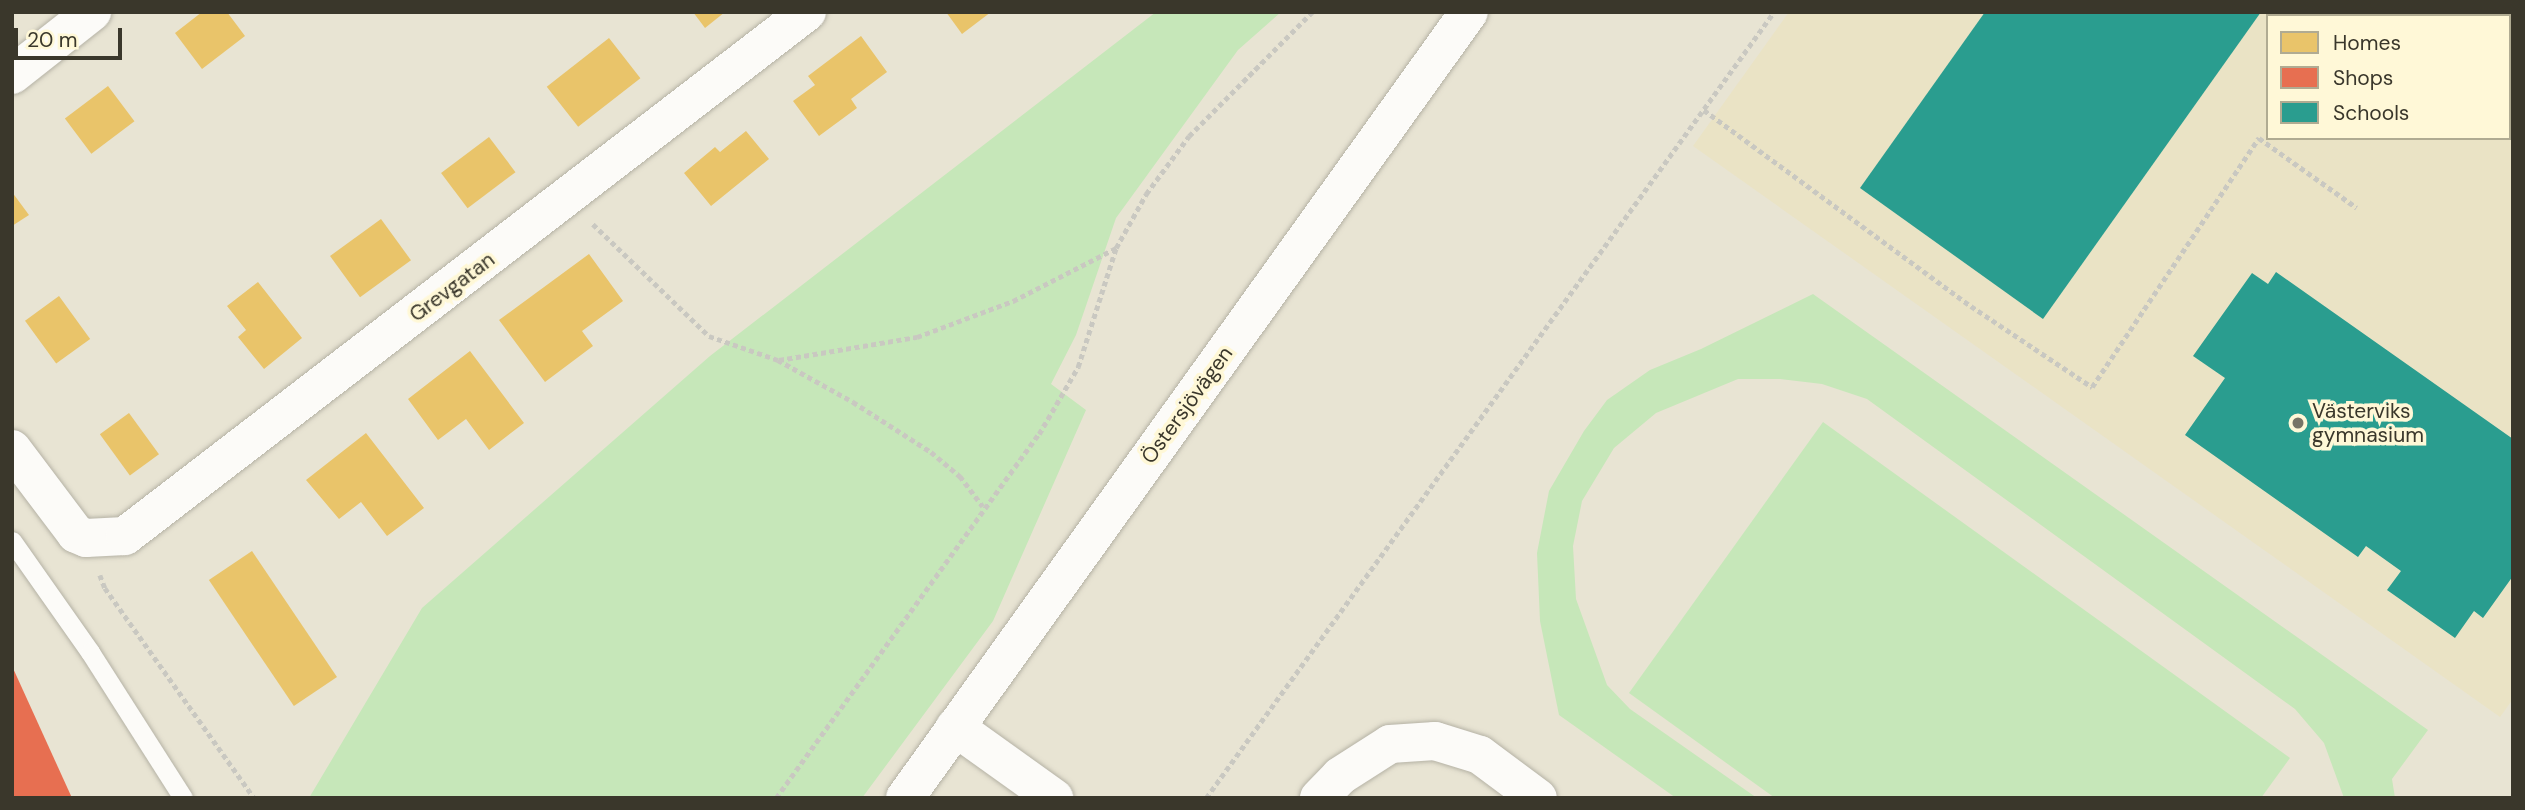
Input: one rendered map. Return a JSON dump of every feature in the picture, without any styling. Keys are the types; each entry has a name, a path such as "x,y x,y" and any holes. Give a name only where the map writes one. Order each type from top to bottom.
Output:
{"street":[{"path":"12,75 92,12"},
{"name":"Grevgatan","path":"86,538 125,536 568,199 807,12"},
{"name":"Östersjövägen","path":"905,798 1469,12"},
{"path":"12,449 51,505 76,534 86,538"},
{"path":"955,727 1054,798"},
{"path":"1319,798 1340,776 1390,744 1435,741 1480,755 1538,798"}],"lane":[{"path":"12,541 90,652 183,798"}],"path":[{"path":"776,798 983,506 1039,434 1078,367 1116,248 1146,194 1189,136 1312,12"},
{"path":"1206,798 1774,12"},
{"path":"1704,110 1971,306 2092,387 2259,138 2357,208"},
{"path":"568,199 709,336 778,360 931,452 960,476 983,506"},
{"path":"778,360 917,337 1013,301 1116,248"},
{"path":"86,538 105,588 254,798"}],"shaded area":[{"name":"Västerviks gymnasium","path":"1789,12 2513,12 2513,699 2500,717 1693,146"}],"green space":[{"path":"1156,12 1281,12 1238,50 1116,218 1076,335 1051,384 1086,410 993,621 862,798 309,798 422,608 710,356"},
{"path":"1813,294 2428,730 2392,779 2395,798 2344,798 2324,743 2295,709 1867,399 1822,384 1780,379 1738,379 1656,413 1614,448 1582,501 1573,546 1576,599 1607,685 1630,709 1757,798 1676,798 1559,715 1540,621 1537,553 1549,491 1584,431 1607,400 1650,370 1701,349"},
{"path":"1823,422 2290,758 2261,798 1775,798 1629,693"}],"building: Homes":[{"path":"202,12 227,12 245,36 202,69 175,33"},
{"path":"693,12 725,12 705,28"},
{"path":"946,12 991,12 962,34"},
{"path":"861,36 887,72 851,99 857,108 819,136 793,101 815,85 808,76"},
{"path":"609,38 640,78 578,127 547,87"},
{"path":"108,86 134,121 91,154 65,118"},
{"path":"746,131 769,159 711,206 684,173 715,147 720,152"},
{"path":"489,137 515,172 468,208 441,173"},
{"path":"12,192 29,215 12,226"},
{"path":"381,219 411,260 360,297 330,256"},
{"path":"589,254 623,301 582,331 593,346 545,382 499,320"},
{"path":"258,282 302,338 264,369 238,337 246,330 227,306"},
{"path":"59,296 90,339 56,364 25,321"},
{"path":"470,351 524,423 489,450 466,419 438,440 408,399"},
{"path":"129,413 159,454 130,475 100,434"},
{"path":"366,433 424,508 387,536 361,502 339,519 306,480"},
{"path":"252,551 337,677 294,706 209,580"}],"building: Shops":[{"path":"12,666 72,798 12,798"}],"building: Schools":[{"path":"1985,12 2261,12 2043,319 1860,188"},
{"path":"2435,12 2513,12 2513,66 2511,14"},
{"path":"2276,272 2513,439 2513,576 2483,618 2474,611 2455,638 2387,590 2401,571 2366,546 2358,557 2185,435 2225,378 2193,356 2252,273 2268,284"}],"place":[{"name":"Västerviks gymnasium","path":"2298,423"}]}
